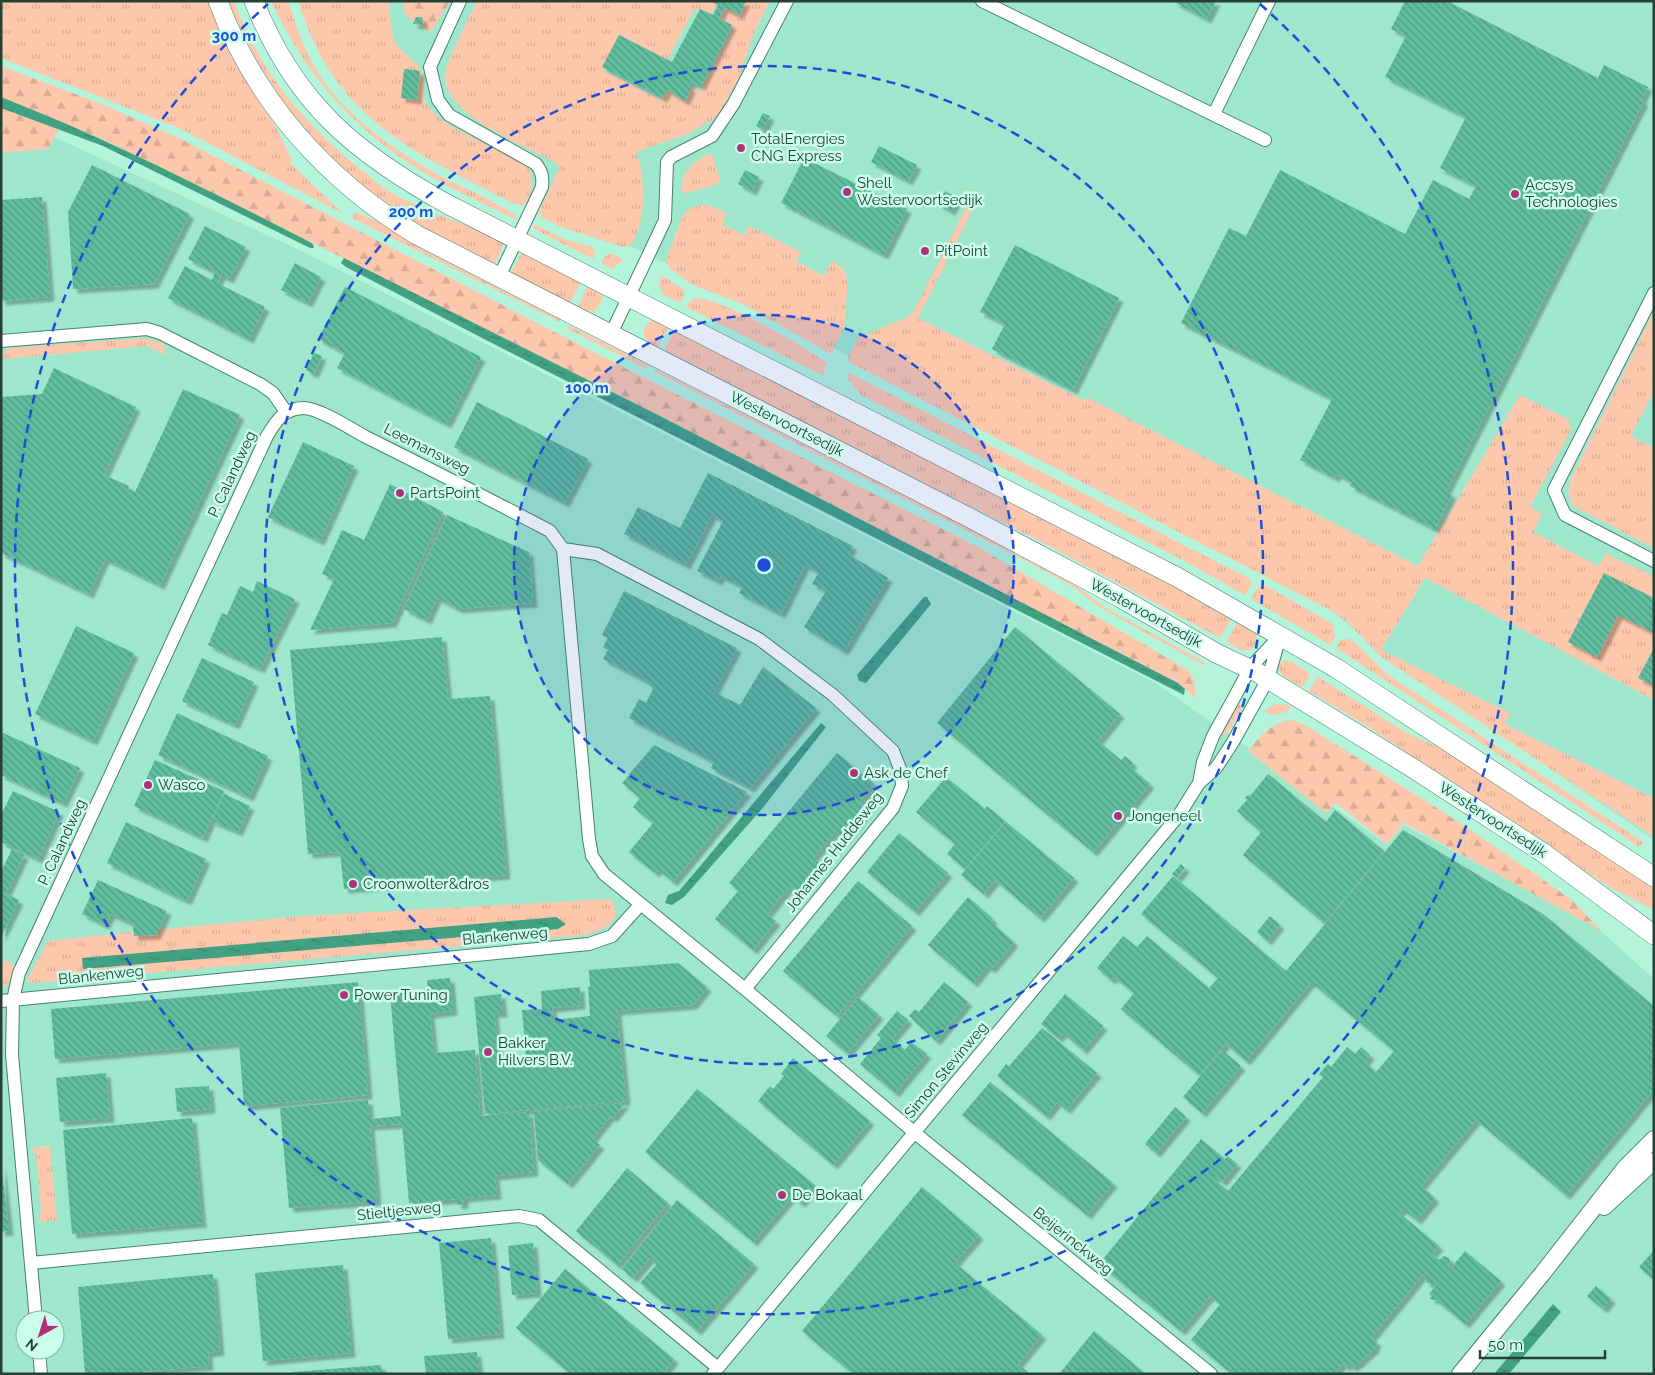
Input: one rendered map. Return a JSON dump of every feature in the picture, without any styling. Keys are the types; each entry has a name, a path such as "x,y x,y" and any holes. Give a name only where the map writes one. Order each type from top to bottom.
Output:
{"main road":[{"name":"Westervoortsedijk","path":"218,1 234,39 259,84 294,132 318,158 358,195 390,218 417,235 979,522 1119,597 1216,653 1250,668 1411,767 1542,852 1654,935"},
{"path":"254,1 270,39 301,88 340,131 373,160 403,179 516,239 1177,577 1336,668 1654,877"}],"street":[{"path":"460,1 430,67 432,85 438,100 449,115 536,164 542,171 542,186 499,277"},
{"path":"611,334 665,220 667,162 671,157 712,136 734,103 787,1"},
{"path":"982,1 1265,140"},
{"path":"1214,114 1269,1"},
{"path":"1654,293 1554,490 1565,516 1654,561"},
{"path":"1,341 148,329 160,333 260,384 273,393 286,412"},
{"name":"Leemansweg","path":"286,412 306,408 324,415 550,531 564,549"},
{"name":"P. Calandweg","path":"35,1310 7,1001 267,436 276,420 286,412"},
{"path":"564,549 592,856 604,874 640,905 745,989 915,1133"},
{"name":"Johannes Huddeweg","path":"564,549 597,554 759,639 832,695 893,751 901,771 902,786 893,808 745,989"},
{"name":"Simon Stevinweg","path":"1199,783 1213,736 1250,668 1280,636"},
{"name":"Simon Stevinweg","path":"716,1371 1179,815 1199,783 1220,761 1268,679 1280,636"},
{"name":"Blankenweg","path":"7,1001 589,944 612,936 640,905"},
{"name":"Beijerinckweg","path":"915,1133 1211,1374"},
{"path":"1460,1374 1572,1237 1625,1168 1654,1139"},
{"path":"1572,1237 1654,1161"},
{"name":"Stieltjesweg","path":"31,1263 519,1216 539,1220 716,1371"},
{"path":"40,1360 41,1374"}],"shaded area":[{"path":"310,1 1654,1 1654,840 1384,654 1331,610 1260,570 751,305 435,151"},
{"path":"1,119 30,126 304,252 1154,682 1387,844 1404,825 1595,926 1654,979 1654,1374 1,1374"}],"green space":[{"path":"4,1 209,1 236,65 276,127 292,160 290,163 342,213 181,129 1,58 1,2"},
{"path":"228,1 234,1 255,48 268,70 283,91 316,129 354,164 396,195 415,205 504,242 495,265 445,240 385,203 329,155 282,100 244,36"},
{"path":"271,1 288,1 303,44 315,68 341,102 356,117 408,157 444,178 494,202 518,218 515,219 434,179 375,138 353,119 316,77 285,28"},
{"path":"298,1 389,1 394,39 419,68 426,103 433,113 445,122 505,153 529,168 532,188 527,201 523,205 515,204 444,167 382,128 356,104 333,76 314,42"},
{"path":"403,1 450,1 431,32 418,25 405,14"},
{"path":"477,1 718,2 710,17 694,9 666,63 619,38 603,70 661,100 666,90 684,99 691,87 700,91 733,28 719,20 726,6 745,1 770,1 753,35 739,77 718,116 688,134 636,152 642,175 642,211 640,223 631,245 623,247 564,228 542,218 539,212 560,166 488,128 470,116 456,102 447,87 446,71 449,62"},
{"path":"1,66 104,105 181,139 564,337 978,547 1189,671 1194,681 1196,698 1178,683 658,415 156,165 104,140 1,97"},
{"path":"1,108 59,129 48,149 1,153"},
{"path":"709,154 712,154 720,179 718,184 683,194 682,181 688,170"},
{"path":"965,190 979,197 918,318 1083,400 1088,398 1418,566 1520,395 1568,419 1571,430 1530,507 1542,514 1533,532 1598,566 1606,554 1654,576 1654,700 1425,578 1381,650 1510,713 1505,724 1654,798 1654,837 1380,656 1345,620 1330,610 849,362 848,358 858,338 908,317 914,311 967,205 961,199"},
{"path":"705,204 727,213 722,225 744,235 749,226 801,252 796,261 824,276 832,261 843,268 848,280 844,328 831,354 741,303 693,285 670,269 666,259 682,217 690,208"},
{"path":"355,212 375,220 422,249 559,319 560,322 352,218"},
{"path":"534,224 563,239 592,247 595,252 593,259 534,229"},
{"path":"522,252 581,282 570,303 511,273"},
{"path":"608,254 613,254 624,260 611,269 600,262"},
{"path":"661,275 684,290 680,303 662,294 659,283"},
{"path":"588,285 601,292 602,295 600,303 593,312 578,307"},
{"path":"693,298 705,299 761,323 827,363 824,369 825,375 686,307"},
{"path":"1654,311 1654,391 1631,436 1654,448 1654,548 1573,506 1568,493 1571,479"},
{"path":"652,320 669,326 657,348 644,336 645,328"},
{"path":"568,325 649,366 645,368 568,329"},
{"path":"675,329 1155,575 1233,617 1220,638 1047,545 678,360 664,351"},
{"path":"146,338 164,344 166,355 147,346 2,359 1,357 8,348"},
{"path":"655,369 1061,575 1106,608 1206,663 1203,665 1098,606 1069,584 655,372"},
{"path":"849,373 1250,579 1252,584 1245,595 1186,562 861,395 847,378"},
{"path":"1259,586 1266,586 1333,624 1335,637 1330,645 1251,599"},
{"path":"1238,621 1253,629 1257,635 1254,647 1240,650 1227,641"},
{"path":"1351,639 1388,675 1643,842 1640,847 1336,648 1340,640"},
{"path":"1284,660 1294,663 1310,674 1303,687 1283,676 1277,667"},
{"path":"1318,677 1407,733 1459,757 1654,889 1654,910 1611,888 1370,728 1309,691"},
{"path":"1238,704 1243,707 1226,735 1224,735 1222,734"},
{"path":"1275,704 1292,705 1287,712 1272,715 1264,711"},
{"path":"1293,720 1305,725 1451,817 1555,888 1574,902 1601,931 1404,823 1387,844 1336,803 1326,813 1248,751 1272,727"},
{"path":"610,899 616,913 614,919 606,927 587,935 35,983 26,982 48,941 142,931 151,935 154,930 302,916"},
{"path":"4,960 15,966 8,984 1,989 1,966"},
{"path":"50,1146 57,1220 39,1222 41,1209 36,1155 31,1148"}],"water":[{"path":"1,97 79,129 155,165 306,240 313,244 314,248 310,248 103,146 1,108"},
{"path":"344,258 658,415 1178,683 1185,689 1184,695 482,338 346,267 341,263"},
{"path":"924,597 927,597 931,604 866,683 859,681 857,675"},
{"path":"821,723 826,727 761,810 684,897 672,905 665,903 668,895 679,891"},
{"path":"556,917 566,924 558,929 83,969 82,958"},
{"path":"1553,1304 1561,1312 1509,1374 1494,1374"}],"building":[{"path":"711,1 746,1 739,15 724,8 719,18 732,25 701,86 691,82 689,87 691,89 685,101 667,90 663,98 602,67 619,35 672,62 700,9 713,15 718,5"},
{"path":"1172,1 1216,1 1207,19"},
{"path":"1405,1 1447,1 1598,78 1604,65 1648,87 1641,100 1644,101 1446,491 1452,494 1435,529 1350,486 1352,482 1337,474 1335,478 1300,460 1332,399 1181,323 1229,228 1246,236 1280,170 1405,234 1433,180 1469,199 1476,186 1440,168 1466,117 1385,77 1406,36 1391,29"},
{"path":"416,17 422,17 424,25 413,24"},
{"path":"404,69 420,71 417,100 401,98"},
{"path":"763,113 770,116 763,130 756,126"},
{"path":"879,146 917,165 908,181 871,162"},
{"path":"804,158 907,209 884,255 781,203"},
{"path":"92,165 190,214 154,284 73,289 68,212"},
{"path":"745,170 759,177 752,191 738,184"},
{"path":"945,191 958,198 951,211 938,204"},
{"path":"42,197 50,297 1,301 1,200"},
{"path":"205,226 246,247 229,279 221,275 217,283 265,307 249,339 168,298 185,266 212,280 215,272 188,259"},
{"path":"1015,245 1119,298 1073,390 992,349 1005,324 980,312"},
{"path":"295,263 321,277 308,303 281,290"},
{"path":"345,287 481,357 447,424 337,368 345,353 318,339"},
{"path":"314,353 322,356 314,374 306,370"},
{"path":"54,368 136,407 104,475 129,486 128,489 135,492 183,389 240,415 160,585 105,559 89,594 1,553 1,397 42,394"},
{"path":"477,402 588,459 565,503 454,447"},
{"path":"303,442 354,466 320,541 268,517"},
{"path":"708,473 853,546 848,554 888,578 844,651 804,627 826,591 812,584 819,572 805,565 781,614 739,593 743,587 721,576 718,581 697,571 723,521 712,515 686,565 624,534 638,507 680,528"},
{"path":"390,484 443,512 392,623 310,630 334,579 322,574 342,530 364,540"},
{"path":"447,515 529,552 533,603 459,609 437,598 427,620 404,609"},
{"path":"1604,573 1654,598 1654,633 1618,615 1597,657 1568,642"},
{"path":"257,581 295,599 260,669 208,645 222,613 227,615 240,586 253,592"},
{"path":"624,591 737,648 714,692 740,705 763,667 816,708 750,788 711,768 714,762 629,718 639,699 646,703 653,689 648,682 603,659 608,650 603,647 608,638 602,635"},
{"path":"76,626 134,653 93,741 35,714"},
{"path":"1015,627 1120,714 1098,741 1121,760 1125,756 1133,763 1130,767 1150,784 1093,852 937,723"},
{"path":"442,637 448,699 490,696 506,875 344,889 340,852 308,854 290,650"},
{"path":"1654,648 1654,686 1638,678"},
{"path":"202,658 254,682 235,725 182,701"},
{"path":"177,713 268,756 249,797 158,755"},
{"path":"1,732 80,768 63,803 1,775"},
{"path":"654,745 747,792 673,882 658,869 655,873 629,852 653,823 633,807 640,798 622,783"},
{"path":"837,753 874,784 859,803 868,810 845,839 836,831 822,847 813,858 822,866 799,894 789,887 767,914 776,921 753,950 715,919 738,891 729,883"},
{"path":"155,760 224,791 203,838 134,806"},
{"path":"1268,774 1326,822 1335,810 1384,851 1324,923 1243,855 1261,832 1237,811 1247,800 1245,798 1248,795 1250,796"},
{"path":"946,777 985,809 987,806 1005,821 965,869 947,854 955,844 916,812"},
{"path":"13,791 59,812 38,859 1,842 1,815"},
{"path":"224,794 250,806 238,832 212,821"},
{"path":"126,822 206,859 187,901 107,863"},
{"path":"1006,822 1074,878 1040,918 995,880 984,894 961,875"},
{"path":"1403,830 1543,914 1654,1006 1654,1089 1566,1195 1476,1120 1421,1186 1435,1198 1417,1220 1402,1209 1399,1213 1439,1246 1432,1254 1439,1260 1444,1256 1449,1258 1448,1267 1450,1269 1465,1251 1501,1281 1465,1324 1436,1300 1429,1299 1432,1296 1429,1294 1438,1283 1436,1281 1433,1284 1427,1283 1425,1279 1427,1274 1425,1272 1371,1338 1377,1342 1374,1349 1358,1364 1352,1367 1349,1364 1346,1367 1342,1364 1334,1374 1232,1374 1191,1340 1220,1304 1210,1296 1181,1331 1099,1264 1201,1139 1225,1159 1228,1156 1237,1164 1222,1182 1216,1177 1214,1179 1228,1191 1323,1077 1319,1074 1328,1064 1331,1067 1347,1047 1355,1054 1361,1047 1370,1055 1365,1062 1376,1072 1394,1051 1311,982 1246,1061 1226,1044 1239,1028 1199,1075 1121,1009 1134,993 1114,977 1111,980 1097,968 1123,936 1137,947 1147,936 1209,988 1218,978 1141,914 1173,876 1286,971"},
{"path":"899,833 948,873 915,912 867,872"},
{"path":"12,849 24,855 6,894 19,900 1,937 1,872"},
{"path":"1181,864 1185,868 1177,878 1172,874"},
{"path":"98,880 167,911 156,935 134,936 133,924 111,914 105,925 82,914"},
{"path":"858,881 912,926 837,1016 783,971"},
{"path":"968,897 993,919 991,922 1014,942 991,969 987,966 973,983 928,945"},
{"path":"1270,916 1280,925 1267,941 1257,932"},
{"path":"678,963 707,987 693,1005 617,1011 626,1101 485,1114 474,997 501,994 503,1013 494,1013 499,1059 526,1057 522,1010 542,1009 541,991 580,987 581,1005 552,1008 553,1020 590,1016 589,970"},
{"path":"450,978 453,1011 430,1014 434,1053 475,1050 480,1116 529,1112 534,1172 495,1176 497,1195 464,1198 464,1204 457,1205 457,1199 409,1203 402,1124 370,1126 377,1201 289,1208 280,1108 368,1100 370,1119 401,1116 390,994 428,991 427,980"},
{"path":"358,982 368,1095 244,1106 239,1043 55,1059 51,1009"},
{"path":"944,982 968,1002 936,1041 909,1016 915,1009 919,1012"},
{"path":"1065,994 1103,1026 1083,1050 1063,1033 1058,1038 1041,1024"},
{"path":"858,997 879,1015 847,1053 826,1036"},
{"path":"897,1011 908,1020 892,1039 905,1050 911,1042 927,1054 895,1093 860,1064 881,1038 877,1035"},
{"path":"1042,1028 1097,1073 1066,1110 1057,1102 1046,1116 997,1076 1006,1064 1009,1066"},
{"path":"1222,1050 1241,1066 1202,1113 1183,1097"},
{"path":"793,1058 870,1121 833,1165 758,1101 770,1086 773,1089 784,1076 781,1074"},
{"path":"106,1073 110,1118 60,1122 56,1078"},
{"path":"990,1082 1113,1183 1087,1215 962,1115"},
{"path":"209,1086 211,1109 177,1112 175,1088"},
{"path":"697,1089 816,1186 801,1203 792,1196 753,1242 645,1152"},
{"path":"625,1103 613,1118 610,1116 592,1139 600,1145 568,1184 538,1160 534,1112"},
{"path":"1175,1107 1186,1117 1156,1153 1145,1144"},
{"path":"192,1118 202,1223 72,1234 63,1130"},
{"path":"1,1162 9,1231 1,1232"},
{"path":"627,1168 668,1203 617,1265 576,1231"},
{"path":"922,1187 979,1235 955,1263 1042,1335 1018,1364 1030,1374 853,1374 802,1331"},
{"path":"677,1200 754,1264 697,1331 640,1283 657,1264 650,1258 633,1278 622,1269"},
{"path":"491,1238 500,1334 448,1339 439,1243"},
{"path":"533,1243 537,1293 512,1295 508,1246"},
{"path":"1654,1250 1654,1280 1639,1267"},
{"path":"343,1265 351,1353 263,1361 255,1273"},
{"path":"565,1269 674,1359 663,1374 571,1374 516,1328"},
{"path":"213,1274 220,1351 208,1353 209,1366 118,1374 85,1374 78,1287"},
{"path":"1596,1286 1611,1299 1603,1309 1587,1296"},
{"path":"1094,1331 1146,1374 1059,1374"},
{"path":"477,1352 479,1374 426,1374 424,1356"},
{"path":"381,1365 382,1374 293,1374 293,1372"}],"place":[{"name":"TotalEnergies CNG Express","path":"741,148"},
{"name":"Shell Westervoortsedijk","path":"847,192"},
{"name":"Accsys Technologies","path":"1515,194"},
{"name":"PitPoint","path":"925,251"},
{"name":"PartsPoint","path":"400,493"},
{"name":"Ask de Chef","path":"854,773"},
{"name":"Wasco","path":"148,785"},
{"name":"Jongeneel","path":"1118,816"},
{"name":"Croonwolter&dros","path":"353,884"},
{"name":"Power Tuning","path":"344,995"},
{"name":"Bakker Hilvers B.V.","path":"488,1052"},
{"name":"De Bokaal","path":"782,1195"}]}
